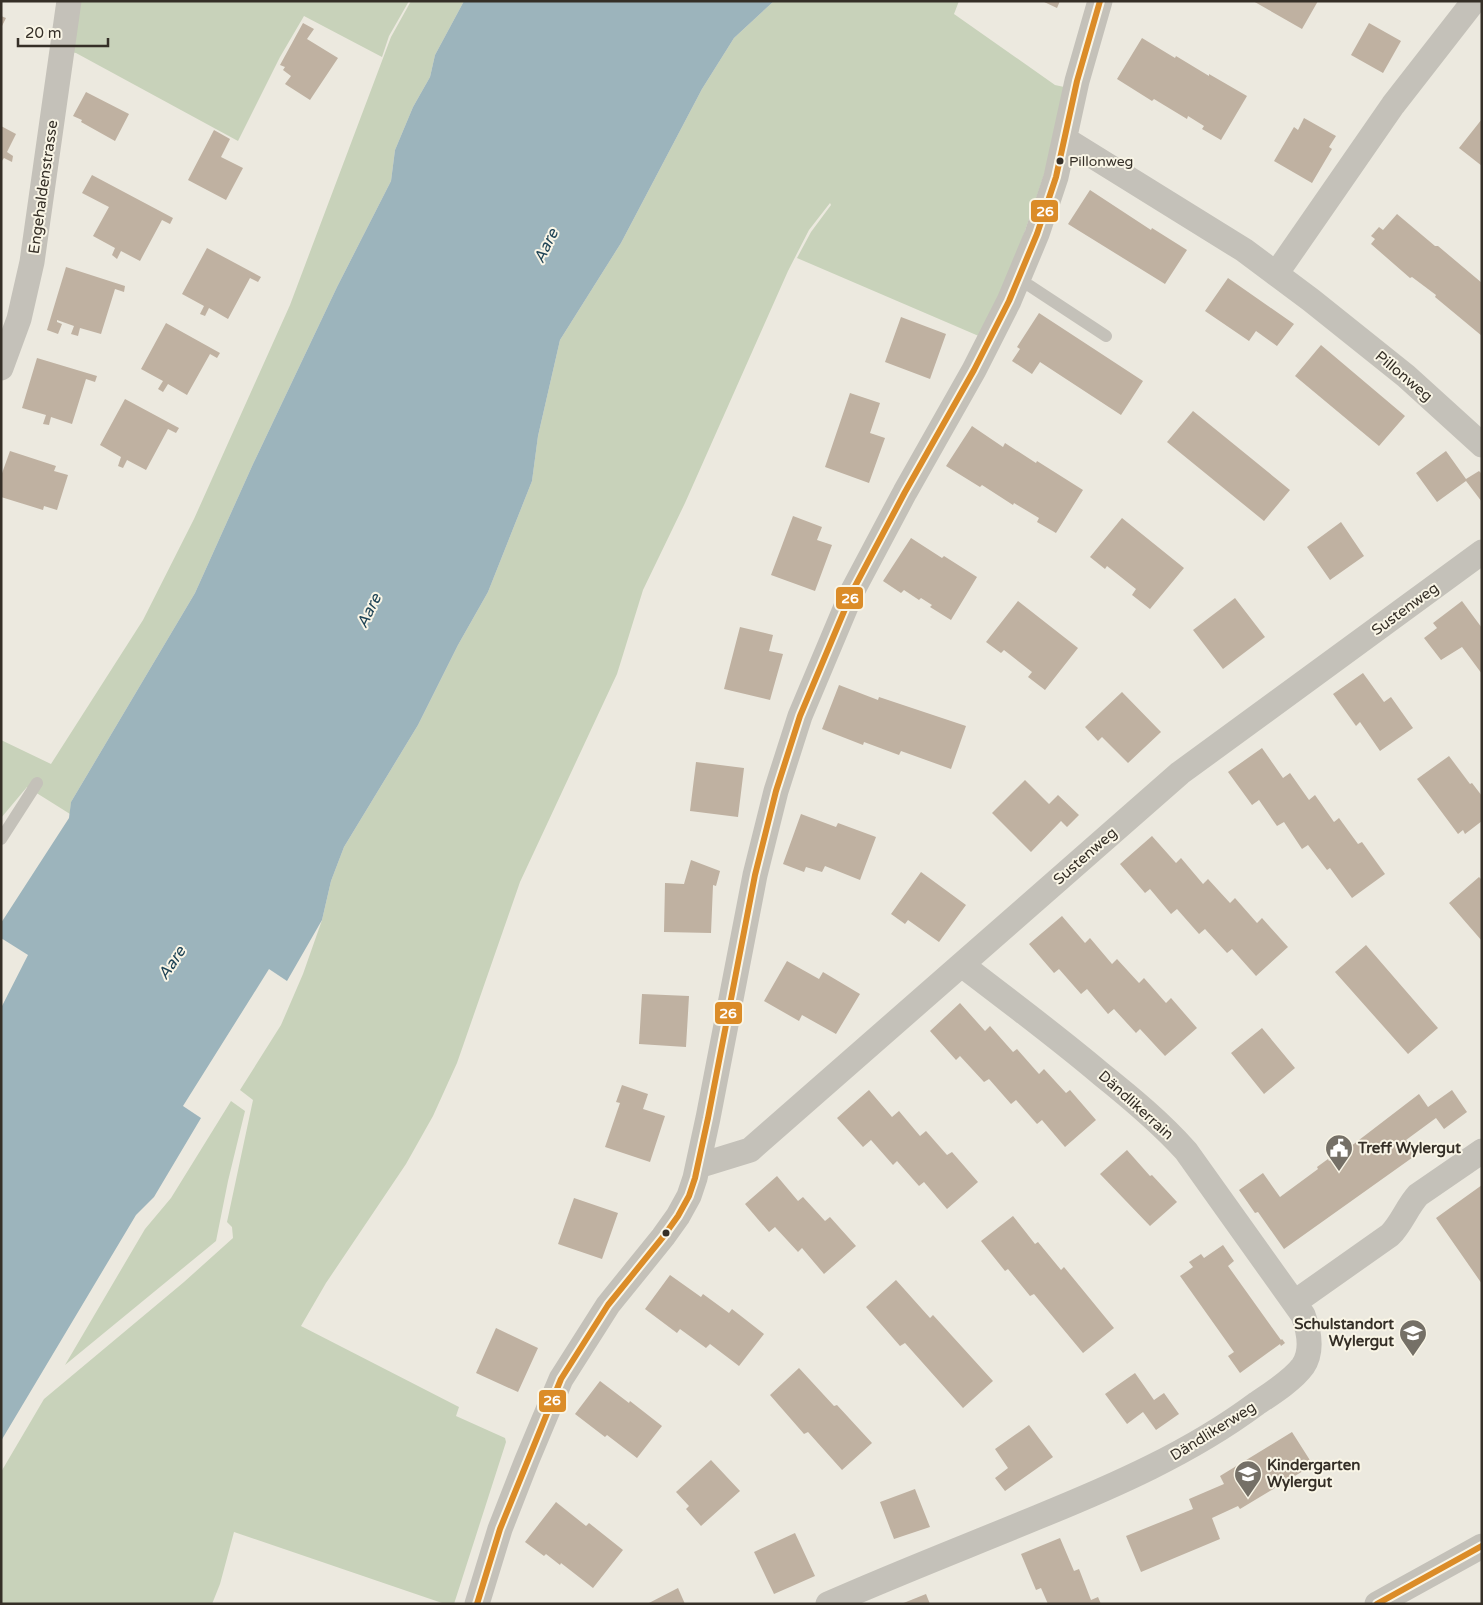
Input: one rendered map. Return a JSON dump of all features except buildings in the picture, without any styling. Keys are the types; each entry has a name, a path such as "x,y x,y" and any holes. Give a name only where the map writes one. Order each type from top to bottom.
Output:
{"street":[{"name":"Engehaldenstrasse","path":"1,368 19,319 32,262 69,1"},
{"path":"477,1604 500,1529 562,1379 608,1305 663,1238 689,1196 698,1166 755,875 776,791 800,716 853,590 905,492 974,370 1017,282 1053,186 1077,81 1100,1"},
{"path":"1276,274 1393,105 1474,1"},
{"name":"Pillonweg","path":"1065,139 1244,250 1311,300 1406,376 1482,445"},
{"name":"Sustenweg","path":"698,1166 750,1150 1180,773 1482,552"},
{"name":"Dändlikerrain","path":"962,965 1064,1043 1158,1121 1186,1151 1295,1302"},
{"path":"1295,1302 1390,1235 1418,1195 1482,1152"},
{"name":"Dändlikerweg","path":"828,1604 1059,1508 1156,1465 1199,1442 1245,1413 1297,1373 1304,1364 1308,1352 1308,1332 1304,1315 1295,1302"},
{"path":"1377,1604 1482,1546"}],"lane":[{"path":"1017,282 1030,286 1106,336"},
{"path":"1,839 37,783"}],"green space":[{"path":"69,1 409,1 389,36 382,57 304,16 280,57 238,141 76,53 61,50"},
{"path":"411,1 464,1 435,55 430,77 413,107 395,150 391,181 337,287 253,464 195,593 71,802 70,814 27,787 1,818 1,740 51,764 143,620 194,519 290,305 391,37"},
{"path":"774,1 959,1 954,14 1055,85 1073,89 988,340 797,258 811,232 831,205 830,203 809,230 788,271 685,503 643,590 617,674 520,882 457,1063 433,1116 406,1164 326,1283 301,1326 459,1407 456,1416 505,1438 506,1442 454,1604 445,1604 234,1532 220,1584 212,1604 1,1604 1,1472 44,1399 184,1282 233,1238 232,1227 227,1222 253,1100 240,1090 281,1025 303,974 322,920 331,881 344,847 418,725 458,645 488,592 532,481 538,436 560,340 621,243 702,89 734,38"},
{"path":"231,1101 245,1111 216,1241 65,1365 145,1229 171,1198"}],"water":[{"name":"Aare","path":"464,1 774,1 734,38 702,89 621,243 560,340 538,436 532,481 488,592 458,645 418,725 344,847 331,881 322,920 287,981 269,969 183,1106 201,1118 154,1197 136,1215 1,1441 1,1008 28,955 1,938 1,923 69,818 71,802 195,593 253,464 337,287 391,181 395,150 413,107 430,77 435,55"}],"transit line":[{"name":"26","path":"477,1604 500,1529 561,1379 608,1305 663,1237 689,1196 695,1178 708,1118 755,875 776,791 800,716 853,590 905,492 974,370 1009,301 1037,234 1056,177 1077,81 1100,1"},
{"name":"26","path":"1377,1604 1482,1546"}],"place":[{"name":"Pillonweg","path":"1060,161"},
{"name":"Treff Wylergut","path":"1339,1172"},
{"name":"Schulstandort Wylergut","path":"1413,1357"},
{"name":"Kindergarten Wylergut","path":"1248,1498"}]}
